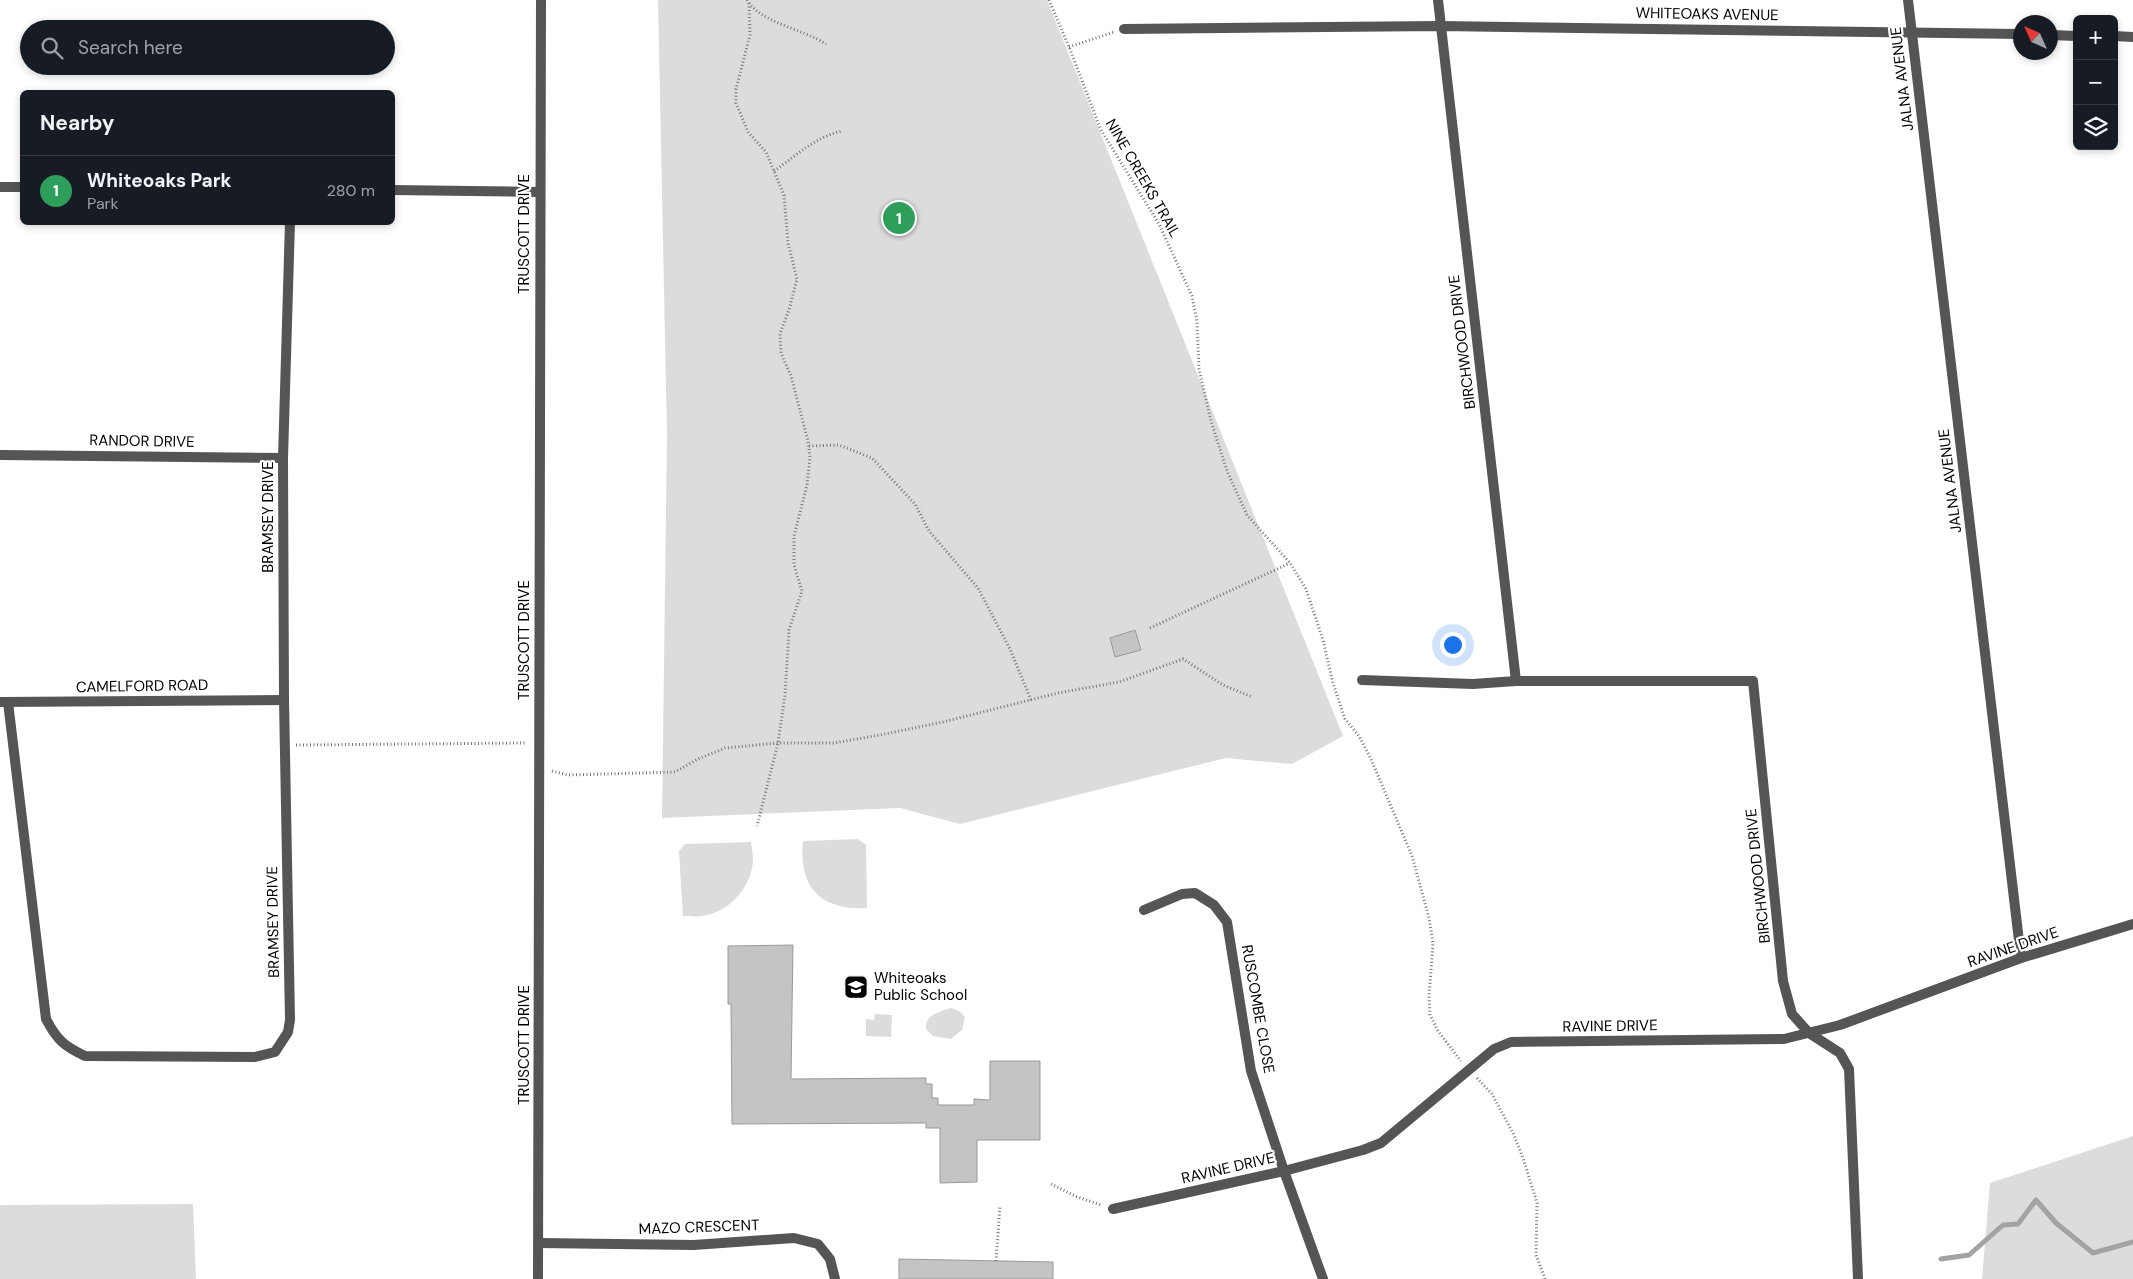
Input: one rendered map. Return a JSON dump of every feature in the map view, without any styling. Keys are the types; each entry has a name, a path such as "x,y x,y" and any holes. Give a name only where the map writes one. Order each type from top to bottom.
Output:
{"street":[{"name":"TRUSCOTT DRIVE","path":"538,1279 539,192 541,0"},
{"name":"BIRCHWOOD DRIVE","path":"1438,0 1516,681"},
{"name":"JALNA AVENUE","path":"1908,0 2022,958"},
{"name":"WHITEOAKS AVENUE","path":"1124,29 1441,26 2013,34"},
{"path":"2058,35 2073,36"},
{"path":"2118,36 2133,37"},
{"path":"0,187 20,187"},
{"path":"395,190 539,192"},
{"name":"BRAMSEY DRIVE","path":"4,702 46,1019 54,1036 65,1046 85,1056 255,1057 275,1052 288,1032 290,1020 284,700 283,458 290,225"},
{"name":"RANDOR DRIVE","path":"0,454 283,458"},
{"name":"BIRCHWOOD DRIVE","path":"1362,680 1473,684 1516,681 1753,681 1783,981 1792,1014 1809,1033 1840,1053 1848,1069 1858,1279"},
{"name":"CAMELFORD ROAD","path":"4,702 284,700"},
{"name":"RUSCOMBE CLOSE","path":"1144,910 1182,894 1195,893 1214,906 1227,922 1251,1071 1323,1279"},
{"name":"RAVINE DRIVE","path":"1113,1209 1284,1170 1363,1150 1381,1143 1470,1071 1494,1049 1511,1042 1784,1039 1840,1025 1915,999 2022,958 2133,924"},
{"name":"MAZO CRESCENT","path":"539,1243 694,1245 794,1238 818,1244 830,1259 835,1279"}],"path":[{"name":"NINE CREEKS TRAIL","path":"1048,0 1069,47 1101,130 1159,224 1192,296 1197,322 1199,368 1211,421 1227,471 1247,516 1290,564 1306,589 1323,640 1333,683 1345,719 1358,736 1371,759 1412,856 1429,918 1433,943 1429,997 1430,1015 1438,1031 1470,1071 1492,1094 1514,1135 1537,1202 1536,1255 1545,1279"},
{"path":"748,2 760,14 814,36 826,44"},
{"path":"748,2 750,35 736,89 736,103 748,132 766,152 784,195 788,243 797,279 789,310 780,333 781,353 791,376 809,446 810,457 807,485 794,536 794,565 802,591 789,630 785,695 778,743 757,826"},
{"path":"1069,47 1124,29"},
{"path":"774,171 813,141 842,131"},
{"path":"809,446 839,445 872,458 915,504 929,531 978,588 1010,649 1031,700"},
{"path":"1150,628 1290,564"},
{"path":"285,745 528,742 554,773 568,775 675,772 698,759 725,748 778,743 844,741 943,722 1031,700 1119,682 1183,659 1224,685 1252,697"},
{"path":"1051,1184 1075,1196 1113,1209"},
{"path":"996,1261 1000,1206"}],"shaded area":[{"path":"658,0 1047,0 1343,736 1292,764 1226,758 960,824 900,808 662,818 667,435"},
{"path":"858,839 866,845 867,908 851,908 837,905 825,900 816,893 804,871 802,857 803,841"},
{"path":"751,842 753,861 751,871 748,880 737,897 722,910 713,914 683,916 679,851 685,844"},
{"path":"951,1008 959,1011 965,1017 962,1030 951,1039 933,1036 926,1029 928,1020 934,1014"},
{"path":"875,1014 892,1015 891,1037 866,1036 866,1019 874,1020"},
{"path":"2133,1136 2133,1279 1982,1279 1990,1183"},
{"path":"193,1204 196,1279 0,1279 0,1205"}],"building":[{"path":"1135,630 1141,650 1115,657 1110,638"},
{"path":"793,945 791,1079 926,1078 926,1084 932,1084 932,1098 938,1098 938,1105 974,1105 974,1099 990,1100 990,1061 1040,1061 1040,1140 977,1140 977,1182 940,1183 940,1128 926,1128 926,1123 732,1124 731,1004 728,1004 728,946"},
{"path":"899,1259 1053,1262 1053,1279 899,1279"}],"waterway":[{"path":"1941,1259 1969,1255 2003,1225 2018,1224 2036,1200 2056,1223 2093,1253 2133,1242"}],"place":[{"name":"Whiteoaks Park","path":"899,218"},
{"name":"Whiteoaks Public School","path":"856,987"}]}
